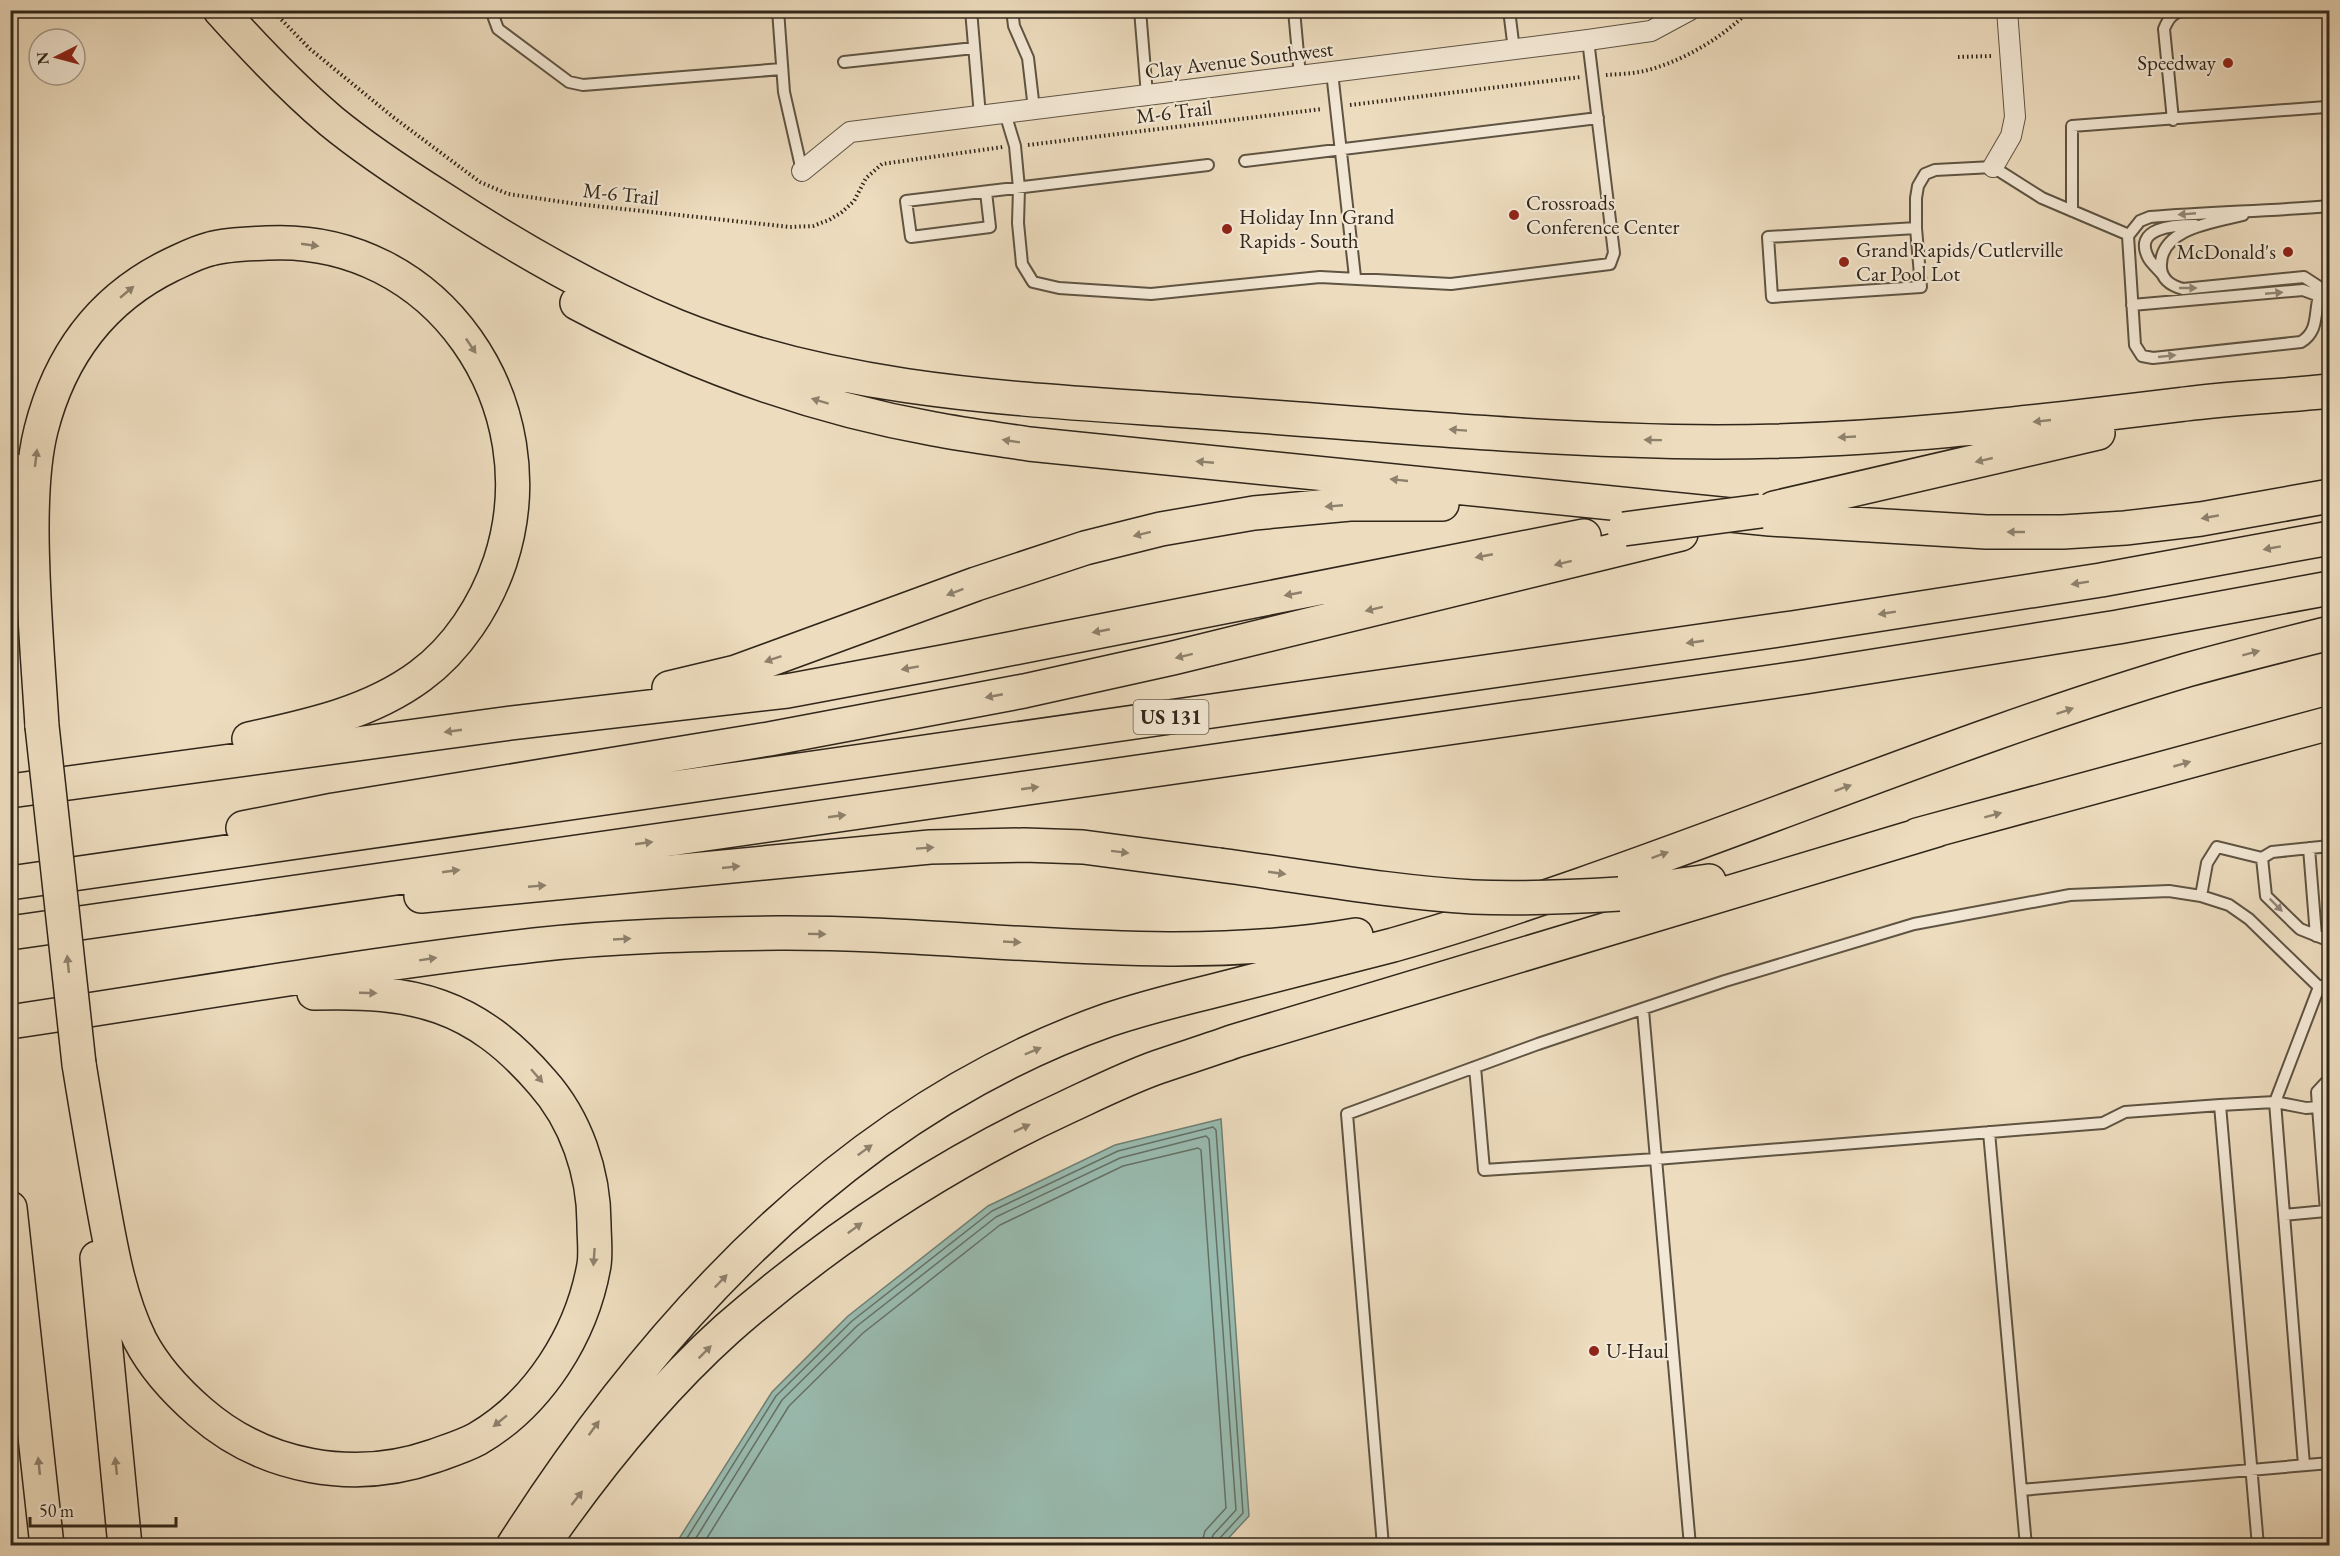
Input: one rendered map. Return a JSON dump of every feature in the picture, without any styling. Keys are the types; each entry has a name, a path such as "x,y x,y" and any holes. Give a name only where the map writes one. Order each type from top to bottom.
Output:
{"highway":[{"path":"220,10 292,86 421,202 444,220 552,289 620,326 749,380 843,408 933,429 1029,444 1766,515 1986,532 2062,532 2201,519 2330,496"},
{"path":"334,123 406,176 513,246 594,288 678,327 772,358 841,376 905,386 979,395 1499,433 1720,442 1941,432 2330,390"},
{"path":"42,726 32,564 33,481 36,456 48,405 60,374 78,343 94,322 142,279 211,248 288,242 326,247 368,261 400,277 433,302 466,338 485,368 501,405 511,447 513,494 508,537 494,580 474,617 449,649 420,676 352,712 300,728 147,761 86,781"},
{"path":"10,878 324,812 769,739 1024,691 1173,658 1766,515 1829,496 2082,437 2267,398"},
{"path":"10,469 42,726 79,1064 125,1545"},
{"path":"511,723 735,672 976,584 1085,548 1161,529 1254,513 1350,504 1427,503 1541,510 1766,515"},
{"path":"10,791 511,723 787,691 948,662 1624,529 1766,515"},
{"name":"US 131","path":"10,883 1792,628 2101,580 2330,538"},
{"name":"US 131","path":"10,933 1805,677 2118,627 2330,588"},
{"path":"102,921 418,897 930,847 1024,845 1083,847 1426,893 1472,897 1564,898 1612,885 1844,788 2112,694 2207,665 2330,633"},
{"path":"542,1545 620,1442 726,1330 858,1226 935,1175 1010,1133 1156,1067 1235,1041 1937,830 2330,723"},
{"path":"10,1022 440,957 538,945 608,940 780,933 893,935 1169,949 1232,948 1300,943 1416,924 1612,885 1753,874 1937,830"},
{"path":"513,1545 541,1501 606,1411 710,1291 806,1197 853,1159 912,1117 959,1088 1024,1055 1110,1020 1612,885"},
{"path":"79,1064 111,1246 124,1301 141,1342 160,1371 185,1399 226,1432 251,1447 304,1465 358,1470 386,1468 419,1461 478,1438 521,1404 559,1359 582,1311 594,1262 594,1206 589,1177 580,1146 566,1116 548,1089 521,1058 496,1036 441,1006 388,994 349,992 121,1005"},
{"path":"10,1208 47,1545"}],"street":[{"path":"1992,167 2012,136 2015,117 2007,10"},
{"name":"Clay Avenue Southwest","path":"802,171 850,132 1651,31 1683,12"}],"lane":[{"path":"491,10 498,29 569,82 576,84 782,69"},
{"path":"778,10 784,92 802,171"},
{"path":"970,10 980,116"},
{"path":"1012,10 1014,26 1028,58 1034,109"},
{"path":"1140,10 1147,95"},
{"path":"1294,10 1300,76"},
{"path":"1509,10 1514,50"},
{"path":"2173,120 2164,29 2168,19 2184,10"},
{"path":"1005,113 1015,146 1022,264 1033,282 1059,288 1151,294 1320,277 1450,284 1610,264 1614,253 1588,40"},
{"path":"844,62 974,48"},
{"path":"1332,72 1355,278"},
{"path":"2072,211 2072,126 2326,107 2330,103"},
{"path":"1245,161 1598,118"},
{"path":"986,192 990,227 911,237 906,201 1208,165"},
{"path":"1916,228 1768,237 1772,297 1920,287 1916,198 1918,186 1925,174 1935,170 1992,167 2042,198 2129,235"},
{"path":"2325,292 2314,327 2307,338 2301,342 2153,358 2142,356 2137,351 2132,305 2129,235 2140,221 2150,217 2330,206"},
{"path":"2261,211 2195,225 2171,225 2156,230 2148,237 2145,246 2148,259 2172,286 2183,289 2304,277 2325,292"},
{"path":"2162,274 2161,260 2171,241 2195,225"},
{"path":"2132,305 2303,290 2325,292"},
{"path":"2201,896 2207,864 2217,847 2262,858 2272,852 2330,846"},
{"path":"2309,848 2316,936"},
{"path":"2262,858 2266,896 2300,929 2330,941"},
{"path":"1383,1545 1347,1114 1475,1067 1725,981 1914,924 2070,895 2169,891 2201,896 2229,905 2249,919 2324,985 2275,1102 2304,1465"},
{"path":"1643,1010 1690,1545"},
{"path":"1475,1067 1484,1170 1656,1159 2103,1123 2126,1112 2275,1102 2306,1108 2318,1107"},
{"path":"2284,1215 2328,1211 2317,1092 2330,1078"},
{"path":"2220,1105 2258,1545"},
{"path":"1989,1132 2026,1545"},
{"path":"2021,1490 2330,1463"}],"path":[{"name":"M-6 Trail","path":"272,10 310,49 393,117 480,182 508,194 577,204 778,226 813,226 829,220 854,201 866,178 882,164 1003,147"},
{"path":"1608,75 1641,72 1662,66 1722,33 1750,10"},
{"path":"1958,57 2011,56"},
{"path":"1349,106 1585,77"},
{"name":"M-6 Trail","path":"1028,145 1323,108"}],"water":[{"path":"1221,1119 1249,1516 1222,1545 675,1545 772,1392 848,1316 988,1206 1115,1145"}],"place":[{"name":"Speedway","path":"2228,63"},
{"name":"Crossroads Conference Center","path":"1514,215"},
{"name":"Holiday Inn Grand Rapids - South","path":"1227,229"},
{"name":"McDonald's","path":"2288,252"},
{"name":"Grand Rapids/Cutlerville Car Pool Lot","path":"1844,262"},
{"name":"U-Haul","path":"1594,1351"}]}
